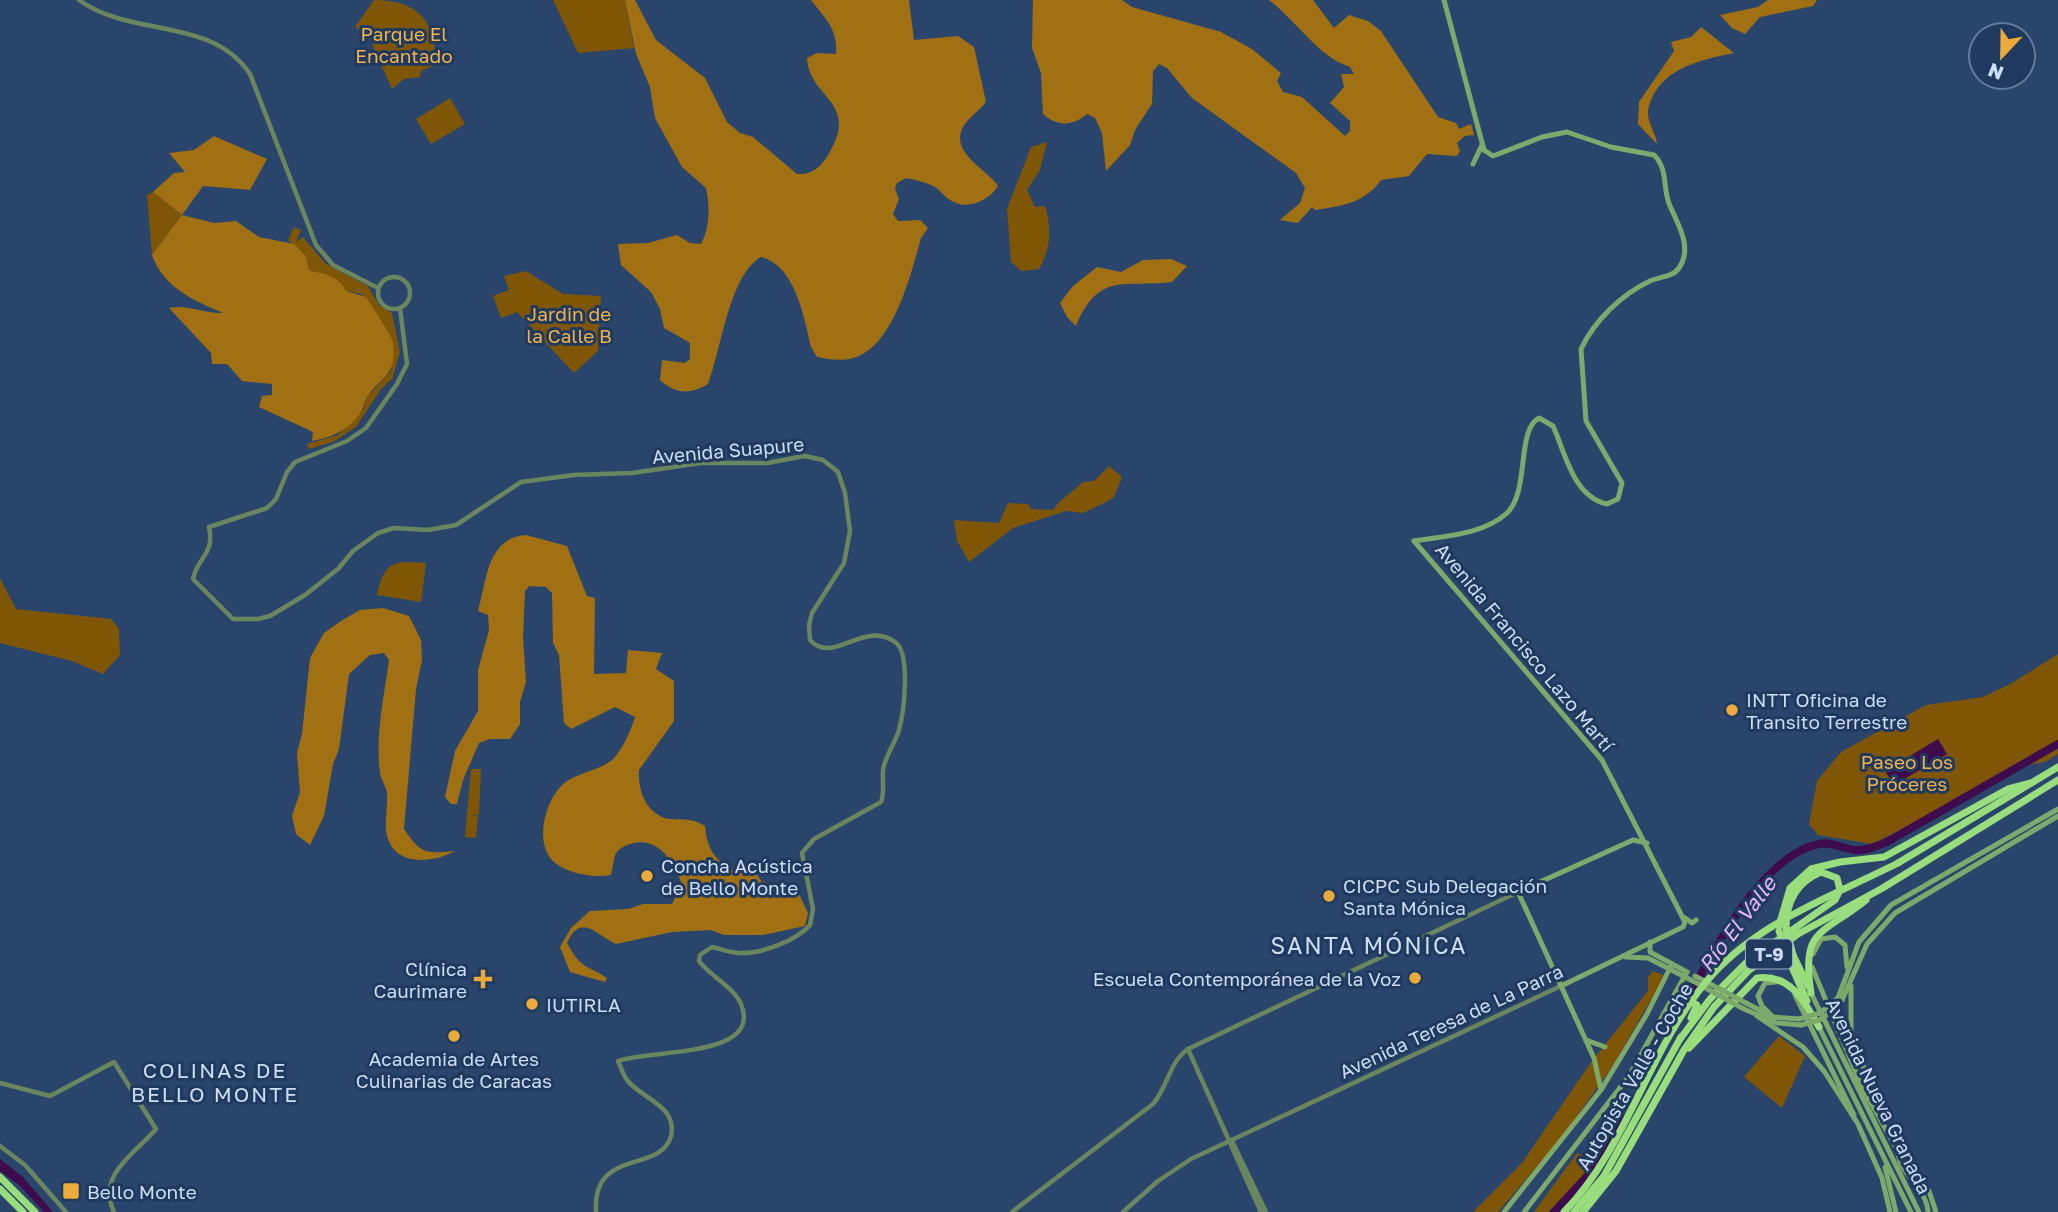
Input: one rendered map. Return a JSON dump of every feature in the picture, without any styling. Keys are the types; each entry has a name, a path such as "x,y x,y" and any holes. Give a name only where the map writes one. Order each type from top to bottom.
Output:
{"highway":[{"name":"Autopista Valle - Coche","path":"1564,1212 1588,1186 1613,1147 1684,1013 1720,967 1775,924 1898,863 2058,767"},
{"name":"Autopista Valle - Coche","path":"1583,1212 1616,1171 1681,1055 1714,1007 1762,959 1798,934 1881,888 2058,780"},
{"path":"1819,1027 1790,957 1783,929 1781,912 1790,888 1811,869 1840,862 1884,857 2008,789 2031,783"},
{"path":"1680,1039 1710,999 1748,961 1835,900 1840,890 1837,878 1821,873 1805,881 1791,899 1783,929"},
{"name":"T-9","path":"1811,993 1806,960 1813,940 1881,888"},
{"path":"1790,957 1811,993"},
{"path":"1681,1055 1757,978 1776,978 1791,985 1819,1027"},
{"path":"1574,1212 1604,1176 1697,1005 1682,995 1672,1001"},
{"path":"0,1177 36,1212"},
{"path":"0,1187 23,1212"}],"main road":[{"path":"1444,0 1483,148 1480,161"},
{"name":"Avenida Francisco Lazo Martí","path":"1483,148 1496,155 1549,134 1567,132 1611,147 1654,155 1664,170 1670,206 1682,227 1682,260 1675,271 1634,289 1617,303 1581,349 1586,421 1622,483 1618,499 1607,504 1590,497 1569,467 1553,426 1539,418 1533,421 1528,432 1519,489 1507,513 1480,528 1414,541 1602,760 1647,843 1685,924"},
{"path":"1473,164 1483,148"},
{"path":"1849,981 1860,942 1891,905 2058,808"},
{"path":"1757,1016 1785,1024 1800,1022 1819,1013 1840,999 1867,944 1895,914 2058,816"},
{"path":"1633,840 1637,832 1636,823"},
{"path":"1613,1099 1601,1090 1590,1048 1518,892 1633,840 1647,843"},
{"path":"1681,913 1690,922 1696,920"},
{"name":"Avenida Teresa de La Parra","path":"1561,986 1685,924"},
{"path":"1859,1080 1812,969 1814,950 1821,939 1835,937 1845,945 1851,1031 1868,1080 1870,1098"},
{"path":"1650,942 1650,952 1686,975 1745,1006 1773,1017 1800,1022"},
{"path":"1620,958 1643,956 1671,966"},
{"path":"1504,1212 1601,1090 1647,1014 1671,966"},
{"path":"1524,1212 1613,1099 1640,1058 1686,975"},
{"path":"1773,1017 1762,1006 1758,996 1765,984 1777,982 1795,995 1844,1090 1894,1211"},
{"name":"Avenida Nueva Granada","path":"1811,993 1919,1212"},
{"path":"1745,1006 1787,1035 1813,1058 1858,1124"},
{"name":"Avenida Nueva Granada","path":"1819,1027 1911,1212"},
{"path":"1586,1040 1605,1047"},
{"path":"1590,1048 1588,1066 1597,1068"},
{"path":"1845,1062 1870,1098 1898,1150 1925,1184 1936,1212"},
{"path":"1898,1150 1898,1157 1906,1171"},
{"path":"1892,1156 1926,1198 1928,1212"},
{"path":"1873,1157 1881,1164 1890,1184"},
{"path":"1884,1157 1894,1211"}],"street":[{"path":"79,0 103,15 212,41 235,55 250,74 316,245 333,265 378,288"},
{"path":"389,277 404,280 410,296 400,308 383,305 378,297 378,288 389,277"},
{"name":"Avenida Suapure","path":"400,308 407,364 397,384 366,428 347,441 295,462 287,472 276,499 267,508 209,527 209,553 197,568 193,579 230,616 243,621 270,616 322,582 338,569 353,551 378,533 394,528 428,530 456,525 521,482 574,475 632,473 701,463 767,463 805,456 823,460 838,472 843,485 850,531 844,563 812,613 809,625 810,640 831,650 863,636 883,637 895,642 904,655 901,726 883,770 881,803 814,839 802,853 813,909 810,925 794,937 760,949 740,953 712,947 700,955 699,961 705,969 740,1001 744,1017 740,1032 729,1040 697,1051 642,1054 618,1061 627,1080 664,1108 672,1130 669,1142 661,1151 613,1169 600,1185 596,1212"},
{"path":"1013,1212 1153,1104 1164,1090 1175,1060 1188,1049 1518,892"},
{"name":"Avenida Teresa de La Parra","path":"1123,1212 1179,1166 1561,986"},
{"path":"1188,1049 1264,1212"},
{"path":"0,1083 50,1096 114,1062 156,1129 111,1179 107,1192 114,1212"},
{"path":"0,1146 25,1165 66,1212"}],"green space":[{"name":"Parque El Encantado","path":"374,0 402,4 413,9 428,25 435,49 435,65 421,71 420,77 404,79 392,89 373,47 374,40 355,27"},
{"path":"553,0 625,0 634,48 578,53"},
{"path":"450,98 465,124 431,144 416,119"},
{"path":"1047,142 1040,170 1027,190 1035,207 1045,206 1049,223 1048,246 1039,269 1021,271 1011,262 1007,209 1031,147"},
{"path":"153,192 182,215 152,255 147,195"},
{"path":"294,227 301,230 296,242 303,237 326,264 368,286 379,305 392,313 400,352 392,379 381,389 356,427 333,442 309,449 307,444 338,435 363,410 367,397 391,371 393,352 362,294 346,291 335,280 309,270 306,256 288,240"},
{"name":"Jardin de la Calle B","path":"526,271 563,294 601,296 598,351 574,373 517,312 501,318 493,296 509,290 504,276"},
{"path":"1109,466 1122,477 1114,497 1083,513 1066,511 1013,528 969,562 957,541 954,520 999,523 1008,503 1028,504 1031,509 1053,510 1083,482 1094,481"},
{"path":"406,562 426,563 421,602 377,595 385,572 393,565"},
{"path":"0,578 16,609 111,619 119,629 120,655 103,674 72,661 0,643"},
{"name":"Paseo Los Próceres","path":"2058,654 2058,754 2045,762 2013,767 1933,814 1872,844 1818,835 1809,824 1817,781 1841,752 1926,705 1983,697 2012,683"},
{"path":"471,769 481,769 479,815 469,814 478,816 476,838 465,837"},
{"path":"1653,971 1663,975 1659,986 1612,1067 1562,1137 1498,1212 1473,1212 1522,1163 1592,1061 1648,991 1648,977"},
{"path":"1779,1036 1805,1056 1782,1108 1744,1077"},
{"path":"1577,1153 1594,1160 1584,1178 1548,1212 1534,1212"}],"shaded area":[{"path":"625,0 635,0 656,40 705,78 727,122 740,133 753,137 797,174 812,172 822,163 837,137 839,123 831,102 810,72 807,58 817,53 836,54 833,31 811,0 909,0 914,40 958,36 974,47 986,102 963,127 961,145 965,153 998,186 983,200 963,205 950,200 935,187 923,182 906,178 897,183 895,189 899,199 893,214 898,221 920,220 928,228 921,238 898,309 877,342 864,353 845,360 817,357 811,347 801,307 790,281 773,262 761,257 750,266 734,296 708,384 695,390 683,391 671,388 660,380 662,360 685,363 690,359 690,343 664,328 660,309 651,292 621,265 618,244 648,243 677,235 690,243 701,244 708,224 708,202 706,188 682,167 655,118 650,87 636,54"},
{"path":"1033,0 1122,0 1132,7 1221,32 1252,49 1281,73 1277,81 1283,92 1302,97 1345,136 1350,131 1350,121 1330,103 1344,87 1341,74 1354,74 1350,67 1318,47 1269,0 1313,0 1334,28 1349,15 1368,21 1381,31 1438,117 1456,123 1459,129 1471,124 1474,135 1465,136 1457,143 1460,151 1457,156 1427,154 1409,176 1381,180 1360,199 1334,207 1315,210 1312,207 1298,223 1280,220 1300,203 1305,188 1296,173 1192,98 1167,68 1159,64 1153,71 1152,104 1135,130 1130,145 1106,171 1102,133 1095,118 1087,114 1071,123 1059,123 1043,114 1041,73 1032,48"},
{"path":"1768,0 1817,0 1813,6 1760,17 1745,34 1732,28 1720,15 1758,7"},
{"path":"1701,27 1734,53 1694,63 1669,76 1660,86 1652,97 1648,112 1657,144 1638,124 1639,102 1674,51 1671,42 1691,37"},
{"path":"214,136 267,159 250,190 203,186 182,215 153,192 174,173 185,172 169,153 194,150"},
{"path":"182,215 214,223 236,221 259,237 294,244 306,256 309,270 331,276 346,291 366,297 392,339 393,362 387,374 367,397 361,412 346,428 334,435 312,441 313,432 259,407 262,396 272,395 272,384 242,381 227,364 212,364 211,353 169,308 182,307 223,313 181,292 164,276 152,255"},
{"path":"1171,259 1187,266 1172,282 1126,284 1104,289 1094,297 1076,326 1067,317 1060,303 1073,286 1097,267 1121,272 1143,260"},
{"path":"526,535 567,546 587,596 595,598 594,674 626,673 628,650 662,653 656,669 674,681 674,721 639,770 641,791 651,809 662,817 693,821 705,826 714,855 731,869 739,873 749,862 761,881 798,892 808,913 805,926 763,935 724,935 711,930 672,932 616,944 583,927 572,934 567,943 580,962 607,978 605,982 570,972 560,947 571,928 590,911 628,909 643,904 672,904 682,884 669,859 649,843 640,842 621,848 615,855 611,875 604,876 566,870 548,854 544,845 544,823 556,792 568,780 612,760 623,746 635,717 615,707 571,729 564,723 559,655 553,643 552,593 546,587 529,586 525,591 523,638 526,682 520,702 520,724 510,739 490,739 479,743 463,780 457,804 451,804 445,797 455,751 478,711 478,670 489,630 488,615 478,611 487,574 496,552 503,544"},
{"path":"383,608 409,616 421,640 422,660 416,689 404,829 420,848 430,852 455,851 437,858 406,858 391,846 387,836 387,793 379,759 381,717 389,660 384,653 370,655 349,674 339,749 333,764 324,816 310,845 296,834 292,816 300,792 297,753 302,734 310,658 324,633 341,621 360,610"},
{"path":"1938,739 1947,754 1894,785 1885,771"},
{"path":"0,1159 23,1177 53,1212 44,1212 20,1186 0,1171"}],"waterway":[{"name":"Río El Valle","path":"1684,1006 1707,962 1739,911 1757,887 1777,867 1798,852 1824,843 1859,850 1887,842 2058,744"},
{"name":"Río El Valle","path":"1554,1212 1591,1172 1623,1119"}],"place":[{"name":"INTT Oficina de Transito Terrestre","path":"1732,710"},
{"name":"Concha Acústica de Bello Monte","path":"647,876"},
{"name":"CICPC Sub Delegación Santa Mónica","path":"1329,896"},
{"name":"Escuela Contemporánea de la Voz","path":"1415,978"},
{"name":"Clínica Caurimare","path":"483,979"},
{"name":"IUTIRLA","path":"532,1004"},
{"name":"Academia de Artes Culinarias de Caracas","path":"454,1036"},
{"name":"Bello Monte","path":"71,1191"}],"district":[{"name":"SANTA MÓNICA","path":"1369,945"},
{"name":"COLINAS DE BELLO MONTE","path":"215,1082"}]}
